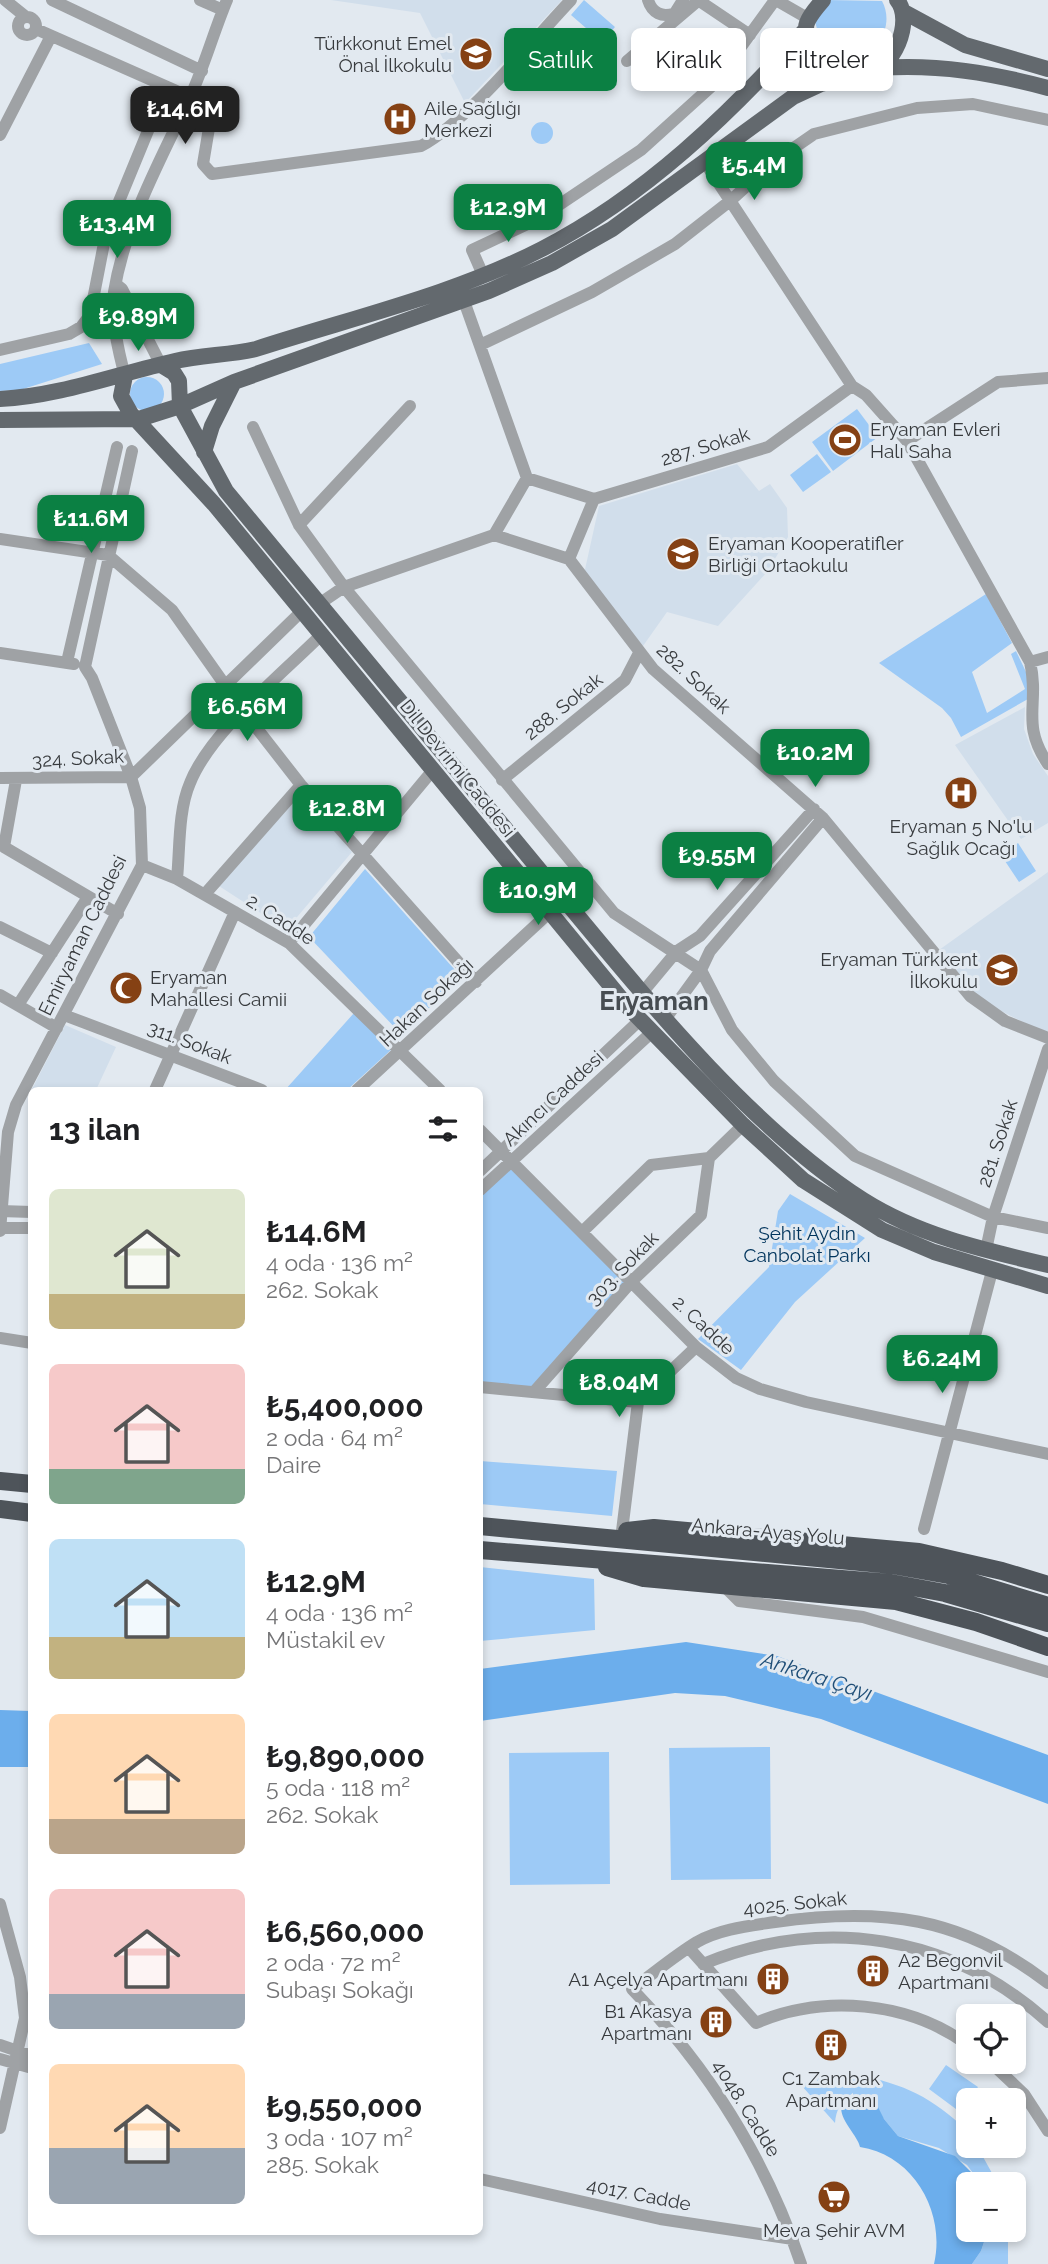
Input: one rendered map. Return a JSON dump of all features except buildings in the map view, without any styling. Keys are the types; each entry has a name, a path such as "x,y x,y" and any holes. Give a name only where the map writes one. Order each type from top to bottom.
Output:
{"highway":[{"path":"0,1481 28,1484"},
{"path":"4,1513 28,1513"},
{"name":"Ankara-Ayaş Yolu","path":"483,1526 892,1565 948,1575 1048,1606"},
{"path":"580,1535 654,1528 881,1546 945,1556 1048,1585"},
{"name":"Ankara-Ayaş Yolu","path":"483,1550 891,1583 944,1593 1048,1623"},
{"path":"577,1557 644,1578 896,1601 976,1622 1046,1646"}],"main road":[{"path":"0,399 24,398 125,376 161,365 256,349 483,275 573,232 678,157 738,102 808,24 822,0"},
{"path":"900,4 965,45 1048,69"},
{"path":"893,44 902,33 900,4"},
{"path":"808,24 809,28"},
{"path":"893,69 931,66 961,69 991,73 1048,88"},
{"path":"0,420 139,419 180,407 234,382 464,301 583,247 793,97 811,91"},
{"path":"161,365 178,381 180,407"},
{"path":"125,376 121,396 124,405 139,419"},
{"path":"204,452 212,426 234,382"},
{"name":"Dil Devrimi Caddesi","path":"180,407 226,491 319,604 642,993 782,1136 837,1182 911,1226 986,1250 1048,1265"},
{"name":"Dil Devrimi Caddesi","path":"139,419 302,611 645,1027 743,1125 803,1180 873,1225 908,1242 992,1271 1048,1286"},
{"path":"628,1007 642,993"},
{"path":"645,1027 666,1018"}],"street":[{"path":"5,0 18,7 26,17 18,22 21,33 30,35 36,29 190,97"},
{"path":"52,0 202,71"},
{"path":"125,376 119,352 114,293 120,259 135,213 202,71 225,3 200,0"},
{"path":"184,110 207,121 209,128 203,164 212,174 421,146 433,140 469,108 571,0"},
{"path":"648,0 653,11 663,16 699,0 750,35"},
{"path":"483,275 472,250 538,219 641,150 714,84 776,0 808,24"},
{"path":"627,61 682,8"},
{"path":"0,135 51,36"},
{"path":"0,350 69,334 81,327 90,315 106,233 166,87"},
{"path":"480,345 592,292 675,244 730,201 772,163 814,134 917,108 973,104 1048,120"},
{"path":"704,161 852,386 866,395 907,441 1030,662 1034,691 1032,730 1048,764"},
{"path":"117,285 122,289 161,365"},
{"path":"464,301 527,478 494,535"},
{"path":"907,441 998,382 1048,378"},
{"name":"287. Sokak","path":"594,499 768,447 852,386"},
{"path":"299,525 410,406"},
{"path":"253,427 299,525 344,587 614,913 677,951 701,970 732,1030 774,1080 855,1156 993,1217 1048,1228"},
{"path":"67,662 117,447"},
{"path":"0,653 85,667 132,451"},
{"path":"319,604 344,587 494,535 569,559 594,499 527,478"},
{"path":"0,539 108,555 172,610 244,712 301,785 476,982"},
{"name":"282. Sokak","path":"569,559 639,653 672,688 818,814 970,996 1005,1021 1048,1038"},
{"name":"324. Sokak","path":"0,778 131,778 302,611"},
{"path":"177,879 185,798 190,783 222,735 321,635"},
{"name":"288. Sokak","path":"502,780 625,680 639,653"},
{"path":"1030,662 1048,657"},
{"name":"Emiryaman Caddesi","path":"0,1229 4,1132 142,865 140,808 92,678 85,667"},
{"path":"289,943 433,770"},
{"path":"16,780 5,847 118,914"},
{"path":"205,894 301,785"},
{"path":"642,993 677,951 700,936 818,814"},
{"path":"666,1018 701,970 710,951 818,814"},
{"name":"2. Cadde","path":"142,865 177,879 289,943 437,1087"},
{"path":"18,1005 88,897"},
{"path":"156,1087 235,912"},
{"name":"Hakan Sokağı","path":"361,1087 402,1052 550,912"},
{"path":"0,927 52,953"},
{"path":"0,995 57,1028"},
{"name":"311. Sokak","path":"64,1014 253,1087"},
{"name":"Akıncı Caddesi","path":"483,1168 645,1027"},
{"name":"Akıncı Caddesi","path":"483,1188 513,1163 645,1027"},
{"name":"281. Sokak","path":"986,1250 993,1217 1048,1049"},
{"path":"582,1232 652,1165 709,1158 743,1125"},
{"name":"2. Cadde","path":"483,1133 696,1347 733,1376 760,1389 1048,1454"},
{"name":"303. Sokak","path":"534,1392 632,1282 701,1214 709,1158"},
{"path":"1,1211 28,1212"},
{"path":"0,1229 28,1228"},
{"path":"924,1529 992,1271"},
{"path":"0,1338 28,1342"},
{"path":"622,1531 638,1402 696,1347"},
{"path":"483,1387 638,1402"},
{"path":"723,1586 739,1601 863,1617 1048,1672"},
{"path":"0,1903 24,2000 25,2018 0,2128"},
{"name":"4025. Sokak","path":"632,1989 689,1948 725,1931 825,1916 890,1917 921,1921 971,1935 1002,1950 1048,1983"},
{"path":"703,1964 737,1950 792,1938 899,1943 942,1955 968,1968 998,1985 1048,2022"},
{"path":"689,1948 756,2023 793,2010 825,2007 881,2008 937,2026 956,2038"},
{"name":"4048. Cadde","path":"632,1989 688,2052 720,2097 772,2189 801,2264"},
{"path":"0,2045 28,2064"},
{"path":"0,2059 28,2056"},
{"path":"1003,2074 1024,2094 1048,2131"},
{"name":"4017. Cadde","path":"483,2180 660,2219 793,2239"}],"shaded area":[{"name":"Türkkonut Emel Önal İlkokulu","path":"331,0 562,0 536,28 504,28 504,62 465,103 420,13"},
{"name":"Eryaman Kooperatifler Birliği Ortaokulu","path":"737,464 759,491 770,484 787,508 788,537 767,572 718,626 667,612 643,646 584,574 599,506"},
{"path":"1025,707 1024,729 1033,754 1048,776 1048,823 1021,839 955,745"},
{"path":"302,792 352,852 292,923 279,925 219,886"},
{"name":"Eryaman Türkkent İlkokulu","path":"1048,872 1048,1031 1039,1030 1001,1011 971,990 939,950"},
{"path":"65,1025 116,1047 97,1087 33,1087"}],"green space":[{"path":"584,0 615,27 586,28 571,15"},
{"path":"826,0 882,1 886,10 885,28 817,28 815,21"},
{"path":"538,122 546,122 553,129 553,137 546,144 538,144 531,137 531,129"},
{"path":"89,343 102,364 20,390 0,391 0,364"},
{"path":"147,377 159,382 164,394 159,406 147,411 135,406 130,394 135,382"},
{"name":"Eryaman Evleri Halı Saha","path":"857,409 878,437 833,471 812,442"},
{"path":"817,454 831,472 803,492 790,475"},
{"path":"986,594 1012,643 972,672 987,713 1025,689 1011,654 1016,651 1027,674 1028,699 961,737 942,708 879,663"},
{"path":"1018,843 1036,871 1019,882 1001,855"},
{"path":"365,869 463,979 400,1033 309,937"},
{"path":"354,1013 392,1049 350,1087 288,1087"},
{"path":"513,1163 632,1281 534,1392 483,1387 483,1185"},
{"name":"Şehit Aydın Canbolat Parkı","path":"790,1194 865,1238 795,1302 741,1370 698,1339 769,1267 778,1211"},
{"path":"483,1461 617,1471 612,1516 483,1504"},
{"path":"483,1567 594,1579 595,1630 483,1641"},
{"path":"770,1747 771,1879 671,1880 669,1748"},
{"path":"609,1752 610,1884 510,1885 509,1753"},
{"path":"946,2065 978,2087 956,2088 956,2109 929,2089"},
{"path":"853,2073 904,2088 929,2101 956,2121 956,2158 984,2158 991,2172 972,2172 967,2165 939,2148 898,2136 864,2095 853,2097 853,2093 845,2099 838,2110 835,2123 801,2085 826,2074"},
{"path":"984,2242 1008,2242 1008,2264 972,2264"}],"water":[{"name":"Ankara Çayı","path":"686,1642 777,1656 1048,1755 1048,1804 821,1719 725,1696 675,1693 483,1721 483,1669"},
{"path":"0,1710 28,1711 28,1767 0,1767"},
{"path":"864,2095 875,2101 884,2119 898,2136 955,2156 971,2172 956,2172 956,2242 984,2242 972,2264 934,2264 935,2225 922,2189 896,2161 879,2152 860,2147 841,2110 843,2103 850,2098"}],"place":[{"name":"Türkkonut Emel Önal İlkokulu","path":"476,54"},
{"name":"Aile Sağlığı Merkezi","path":"400,119"},
{"name":"Eryaman Evleri Halı Saha","path":"845,440"},
{"name":"Eryaman Kooperatifler Birliği Ortaokulu","path":"683,554"},
{"name":"Eryaman 5 No'lu Sağlık Ocağı","path":"961,793"},
{"name":"Eryaman Türkkent İlkokulu","path":"1002,970"},
{"name":"Eryaman Mahallesi Camii","path":"126,988"},
{"name":"A2 Begonvil Apartmanı","path":"873,1971"},
{"name":"A1 Açelya Apartmanı","path":"773,1979"},
{"name":"B1 Akasya Apartmanı","path":"716,2022"},
{"name":"C1 Zambak Apartmanı","path":"831,2045"},
{"name":"Meva Şehir AVM","path":"834,2197"}],"district":[{"name":"Eryaman","path":"654,1001"}]}
